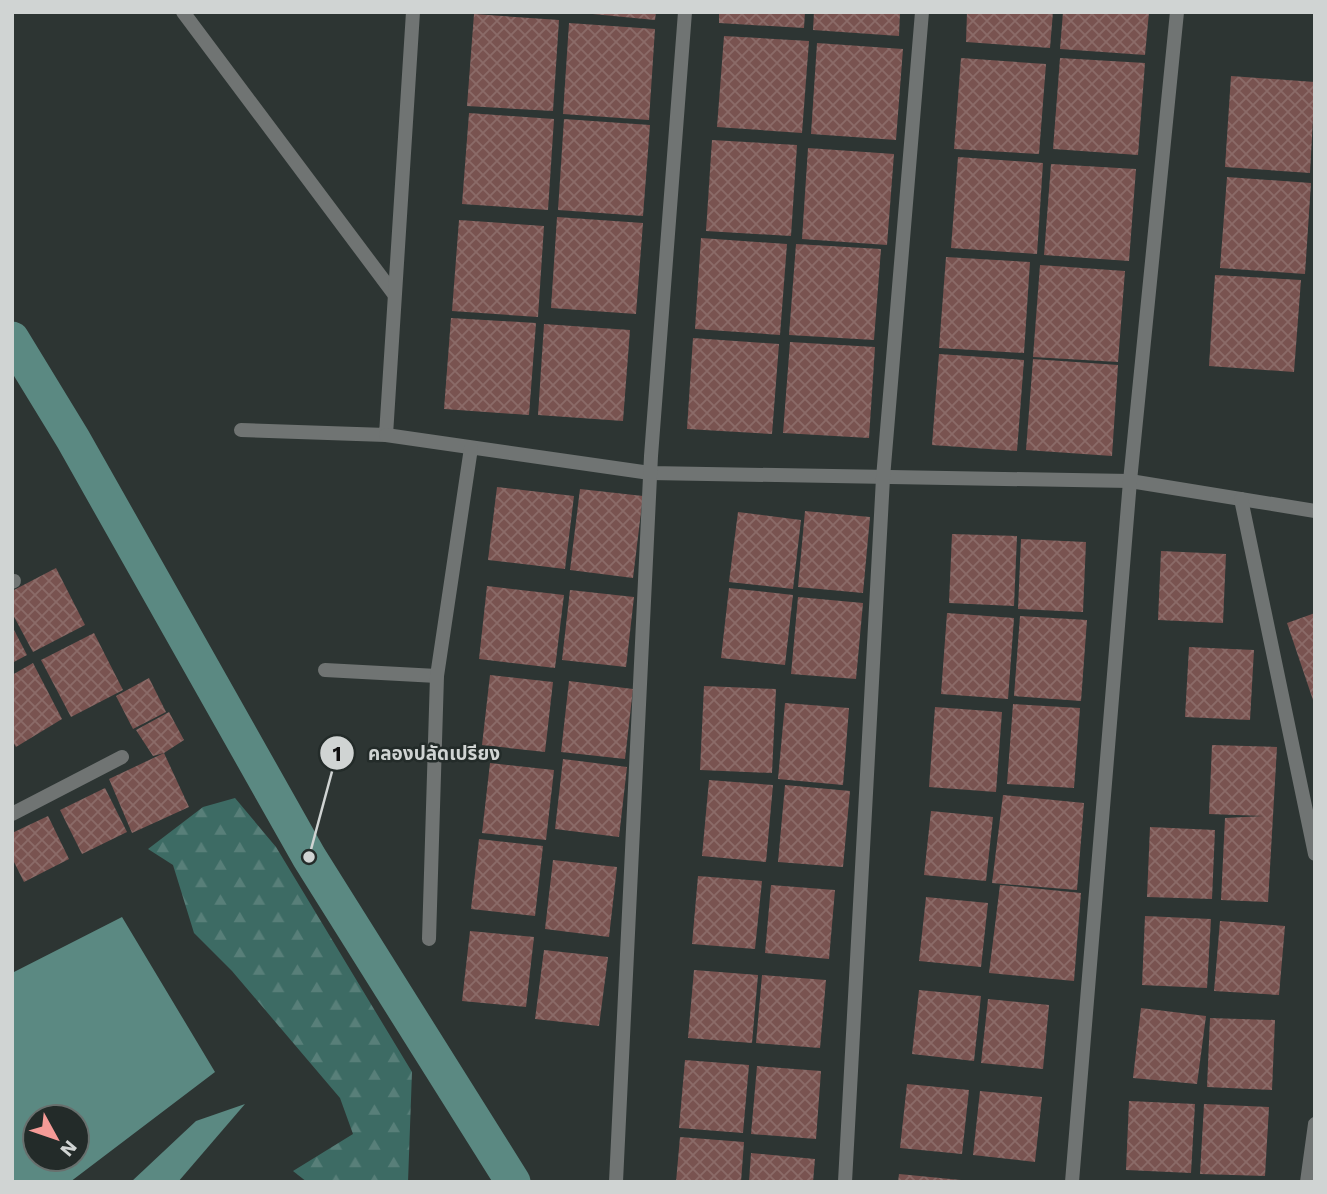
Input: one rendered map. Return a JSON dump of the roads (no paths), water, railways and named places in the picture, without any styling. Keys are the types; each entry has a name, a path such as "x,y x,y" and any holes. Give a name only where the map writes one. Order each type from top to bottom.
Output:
{"street":[{"path":"183,12 394,294"},
{"path":"386,436 413,12"},
{"path":"616,1182 650,472 685,12"},
{"path":"845,1182 883,478 922,12"},
{"path":"1072,1182 1130,481 1177,12"},
{"path":"241,430 386,436 650,472 1130,481 1315,511"},
{"path":"429,939 437,676 471,447"},
{"path":"1241,499 1315,854"},
{"path":"325,670 437,676"},
{"path":"12,814 122,757"},
{"path":"1307,1182 1315,1124"}],"water":[{"path":"122,917 215,1072 91,1166 91,1103 21,1103 21,1173 82,1173 70,1182 12,1182 12,973"},
{"path":"245,1104 178,1182 131,1182 196,1121"}],"waterway":[{"path":"12,339 73,439 309,857 513,1182"}],"place":[{"name":"คลองปลัดเปรียง","path":"309,857"}]}
